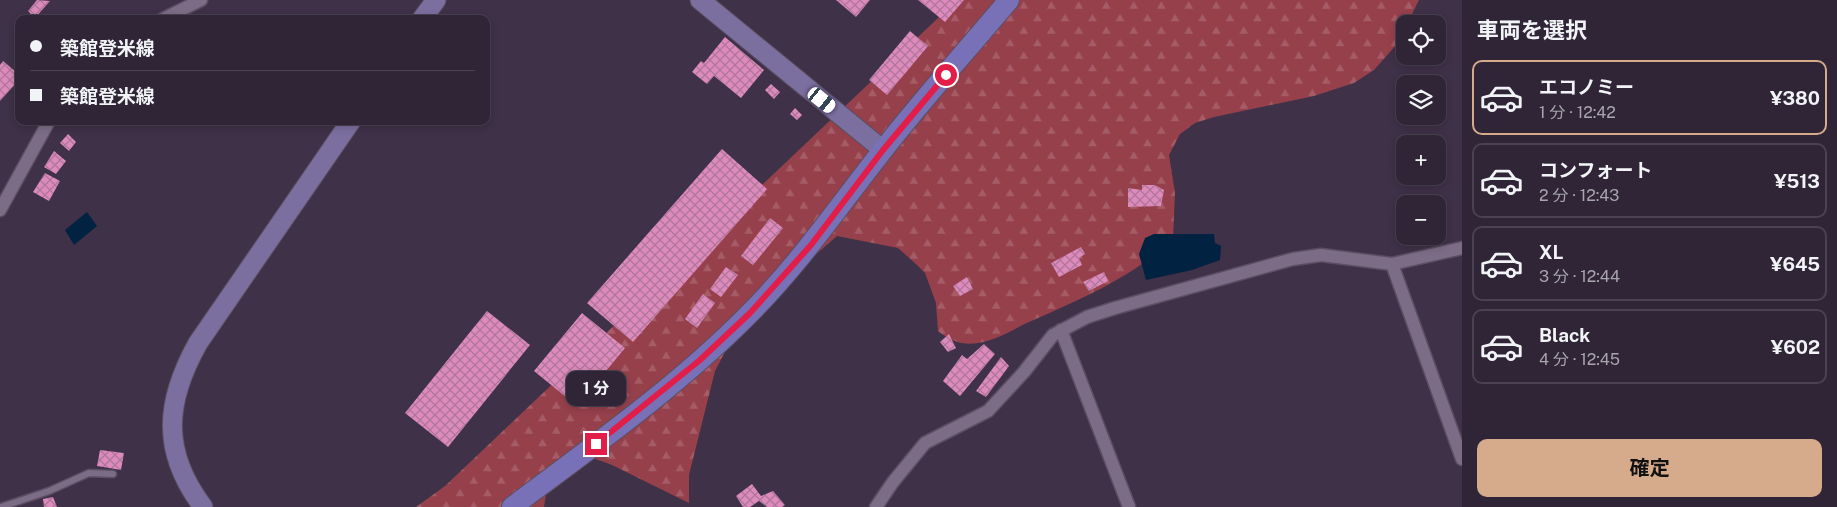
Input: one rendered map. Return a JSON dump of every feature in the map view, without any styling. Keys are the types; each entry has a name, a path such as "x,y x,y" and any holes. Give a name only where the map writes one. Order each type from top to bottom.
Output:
{"main road":[{"path":"512,507 624,423 700,360 743,320 811,245 883,150 1009,0"}],"street":[{"path":"171,15 201,0"},
{"path":"425,15 436,0"},
{"path":"700,0 883,150"},
{"path":"0,210 47,125"},
{"path":"204,507 190,490 179,464 172,434 173,402 183,369 198,343 348,125"},
{"path":"876,507 893,482 925,443 988,411 1024,372 1053,335 1087,317 1293,259 1321,255 1392,264 1462,248"},
{"path":"1392,264 1462,459"},
{"path":"1061,330 1129,507"}],"lane":[{"path":"1,507 49,491 90,474 113,474"}],"green space":[{"path":"957,0 1419,0 1412,15 1396,15 1396,45 1374,70 1354,83 1314,96 1214,117 1195,123 1180,134 1169,155 1175,193 1173,238 1158,252 1123,276 1086,296 998,337 980,343 967,344 955,341 944,335 938,331 936,303 925,273 917,265 898,248 837,236 742,319 715,371 689,475 689,503 612,465 593,458 559,471 546,494 544,507 416,507 445,486"}],"water":[{"path":"87,212 97,226 74,245 65,230"},
{"path":"1154,234 1214,234 1215,243 1221,246 1220,260 1192,270 1146,280 1139,254 1145,238"}],"building":[{"path":"37,0 50,1 38,15 32,15 28,11"},
{"path":"836,0 870,0 856,17"},
{"path":"918,0 964,0 945,22"},
{"path":"910,31 928,46 887,95 869,80"},
{"path":"725,37 764,70 741,98 714,76 707,84 692,72 701,61 704,63"},
{"path":"3,61 15,71 15,84 0,101 0,65"},
{"path":"771,84 780,92 774,99 765,90"},
{"path":"795,108 802,115 797,120 790,114"},
{"path":"68,134 76,142 69,151 60,143"},
{"path":"722,149 767,189 633,342 587,303"},
{"path":"54,151 66,161 56,174 44,167"},
{"path":"45,173 60,181 49,201 33,192"},
{"path":"1142,185 1155,185 1164,190 1161,206 1128,207 1128,188 1142,190"},
{"path":"770,218 783,228 753,265 741,256"},
{"path":"1081,247 1085,254 1079,258 1082,265 1059,277 1051,263"},
{"path":"726,267 738,275 721,297 710,289"},
{"path":"1104,272 1108,281 1089,291 1083,282"},
{"path":"967,277 973,289 960,296 953,286"},
{"path":"703,294 715,303 697,328 685,319"},
{"path":"487,311 530,345 448,447 405,413"},
{"path":"582,313 625,348 577,406 534,371"},
{"path":"949,334 956,348 948,352 940,342"},
{"path":"984,344 995,354 960,396 943,381 962,355 967,359"},
{"path":"1001,357 1009,366 986,397 976,391"},
{"path":"100,450 124,453 121,470 97,466"},
{"path":"752,484 761,496 773,491 785,505 782,507 767,507 759,501 750,507 743,507 736,496"},
{"path":"53,497 57,507 44,507 43,499"}],"route":[{"path":"596,444 700,360 750,313 811,245 883,150 946,75"}]}
